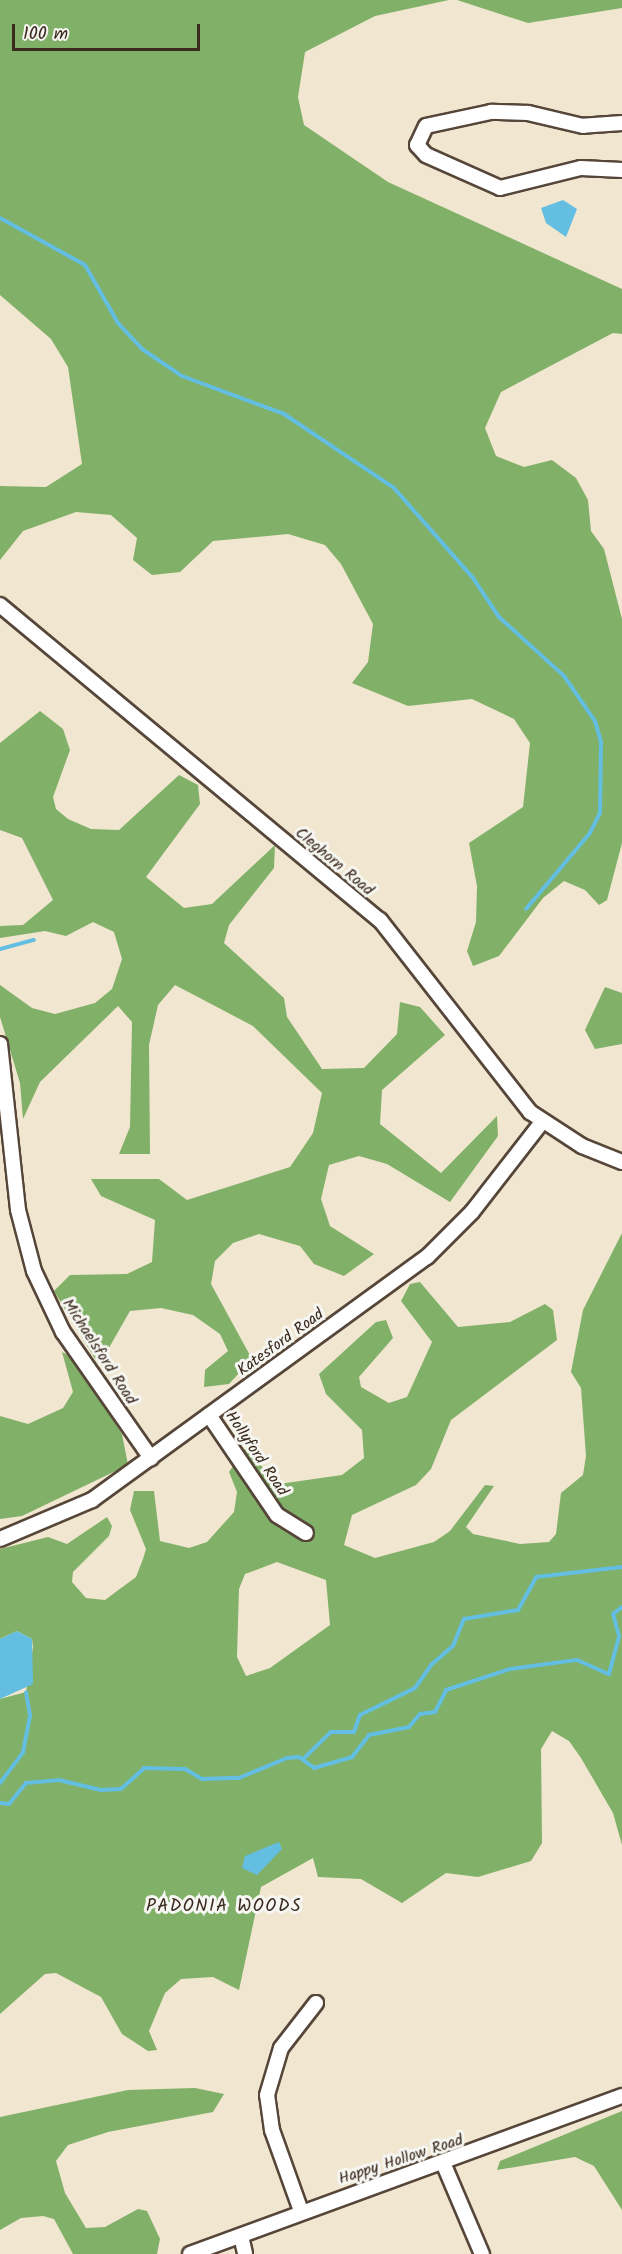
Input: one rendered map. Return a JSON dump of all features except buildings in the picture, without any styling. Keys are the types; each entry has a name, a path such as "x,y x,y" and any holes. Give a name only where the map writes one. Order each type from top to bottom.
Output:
{"street":[{"path":"622,123 583,126 528,112 491,112 426,126 417,145 426,155 500,188 581,168 622,170"},
{"name":"Cleghorn Road","path":"0,605 380,920 419,965 493,1070 542,1122 622,1162"},
{"name":"Michaelsford Road","path":"0,1044 18,1210 34,1271 63,1332 151,1458"},
{"name":"Katesford Road","path":"0,1539 60,1518 151,1458 451,1236 542,1122"},
{"name":"Hollyford Road","path":"209,1415 277,1515 306,1533"},
{"path":"301,2211 272,2130 267,2095 281,2048 316,2003"},
{"name":"Happy Hollow Road","path":"190,2254 301,2211 444,2165 622,2097"},
{"path":"444,2165 482,2254"},
{"path":"241,2236 245,2254"}],"green space":[{"path":"0,0 449,0 375,16 305,52 298,97 304,125 388,182 622,289 622,334 613,333 501,392 485,428 496,456 524,467 552,460 576,478 588,500 591,531 604,549 622,619 622,843 607,900 599,905 585,890 564,881 543,898 499,956 473,966 467,951 476,922 477,886 469,843 523,807 530,743 514,719 472,699 408,706 352,683 368,662 373,624 341,564 325,545 288,534 213,541 180,572 152,575 133,560 137,538 111,515 76,512 23,531 0,560 0,486 46,487 82,464 68,367 51,339 0,295"},
{"path":"457,0 622,0 622,8 528,23"},
{"path":"40,711 63,729 70,750 53,797 56,809 68,819 91,829 119,830 179,775 198,785 200,804 146,877 184,908 212,904 275,845 274,868 229,925 224,943 284,998 287,1017 322,1069 364,1068 397,1034 400,1002 420,1007 445,1035 382,1090 380,1124 441,1173 497,1116 498,1136 450,1202 387,1164 359,1156 329,1165 321,1199 330,1226 374,1254 344,1276 314,1264 300,1246 259,1234 233,1243 215,1261 211,1284 252,1359 229,1384 204,1387 205,1370 228,1351 220,1334 193,1315 161,1308 130,1311 106,1353 95,1359 54,1291 70,1275 127,1274 152,1262 155,1220 101,1196 91,1179 159,1179 187,1200 290,1167 313,1133 322,1093 253,1026 175,985 158,1005 149,1045 150,1154 119,1154 130,1127 132,1022 118,1006 40,1082 23,1119 20,1083 0,1017 0,985 32,1008 55,1014 95,1003 112,989 122,959 114,932 93,922 66,936 45,931 0,938 0,926 23,925 53,900 22,838 0,830 0,743"},
{"path":"605,987 622,993 622,1044 595,1049 585,1030"},
{"path":"622,1233 622,1845 613,1813 581,1758 569,1741 552,1731 541,1749 542,1843 531,1861 478,1877 446,1873 402,1903 361,1879 318,1877 313,1858 261,1887 239,1990 213,1977 181,1979 165,1993 149,2031 157,2050 148,2051 122,2034 101,1997 56,1973 45,1974 0,2014 0,1699 26,1692 33,1647 32,1639 17,1631 0,1639 0,1549 48,1537 67,1544 107,1517 112,1526 109,1536 73,1572 72,1582 86,1598 105,1600 136,1577 146,1549 130,1510 134,1491 154,1491 160,1541 189,1548 207,1542 234,1512 237,1492 229,1472 245,1449 279,1484 342,1475 364,1458 362,1430 326,1394 319,1374 376,1322 386,1320 393,1338 359,1377 361,1387 389,1403 407,1397 432,1342 401,1301 410,1284 420,1282 458,1327 510,1322 545,1304 553,1310 557,1340 451,1420 431,1469 416,1485 352,1515 344,1545 375,1558 434,1542 450,1531 485,1485 494,1486 466,1527 473,1534 520,1544 549,1542 556,1534 561,1493 583,1475 586,1456 581,1388 571,1372 583,1310","holes":["277,1562 326,1580 330,1625 270,1668 246,1676 237,1657 239,1589 245,1574"]},
{"path":"62,1352 72,1357 122,1434 128,1465 22,1516 0,1519 0,1416 28,1424 63,1408 73,1392"},
{"path":"195,2088 224,2094 213,2112 108,2132 68,2145 56,2161 65,2193 86,2228 105,2227 138,2209 147,2211 160,2239 157,2254 73,2254 54,2219 43,2216 21,2218 0,2230 0,2117 128,2090"},
{"path":"622,2111 622,2210 594,2166 575,2157 497,2170 500,2161"}],"water":[{"path":"563,200 577,209 566,237 546,223 541,208"},
{"path":"17,1631 32,1639 33,1684 0,1699 0,1639"},
{"path":"279,1842 282,1849 257,1875 242,1868 245,1856"}],"waterway":[{"path":"0,218 85,265 118,323 142,349 182,376 284,414 394,488 473,578 499,617 564,676 595,721 601,742 600,813 590,833 526,909"},
{"path":"0,949 34,940"},
{"path":"303,1759 331,1732 354,1732 360,1715 415,1688 431,1665 453,1646 464,1619 518,1610 536,1577 622,1567"},
{"path":"0,1803 9,1804 26,1783 59,1780 101,1790 121,1789 144,1768 185,1769 202,1779 239,1778 287,1758 299,1757 314,1768 352,1757 369,1735 409,1727 420,1714 435,1712 446,1690 510,1669 577,1660 609,1674 619,1636 613,1614 622,1607"},
{"path":"0,1783 23,1752 30,1715 26,1692"}],"district":[{"name":"PADONIA WOODS","path":"224,1907"}]}
